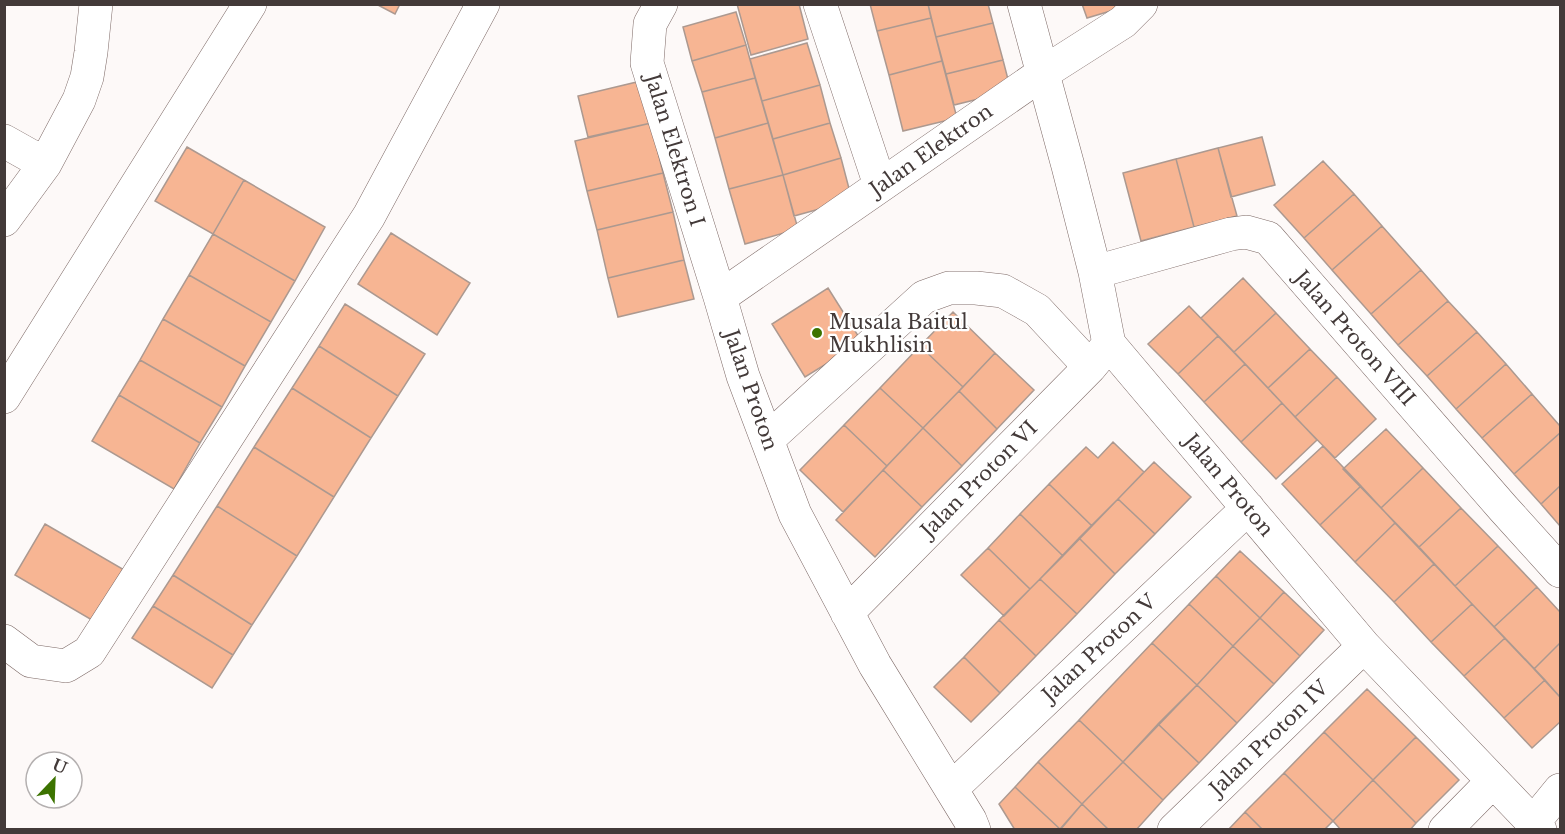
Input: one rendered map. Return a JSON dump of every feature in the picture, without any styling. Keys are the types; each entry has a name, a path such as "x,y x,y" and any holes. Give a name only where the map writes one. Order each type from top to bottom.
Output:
{"street":[{"path":"4,220 45,164 79,100 87,77 96,4"},
{"path":"4,397 250,4"},
{"path":"4,641 32,661 66,666 89,651 369,216 483,4"},
{"name":"Jalan Elektron I","path":"661,4 650,24 647,63 720,297"},
{"path":"820,4 880,185"},
{"name":"Jalan Proton","path":"1024,4 1095,272 1100,356 1248,508 1364,646 1537,826"},
{"name":"Jalan Elektron","path":"720,297 880,185 1046,84 1123,22 1141,4"},
{"path":"4,141 45,164"},
{"name":"Jalan Proton VIII","path":"1095,272 1231,234 1246,232 1268,238 1560,571"},
{"path":"767,440 924,297 949,288 1004,291 1037,310 1100,356"},
{"name":"Jalan Proton","path":"720,297 743,376 795,514 875,665 974,830"},
{"name":"Jalan Proton VI","path":"847,613 1100,356"},
{"name":"Jalan Proton V","path":"951,789 1248,508"},
{"name":"Jalan Proton IV","path":"1174,830 1364,646"},
{"path":"1445,830 1493,781"},
{"path":"1537,826 1560,790"}],"building":[{"path":"376,4 400,4 395,14"},
{"path":"737,4 799,4 808,39 751,55"},
{"path":"870,4 928,4 931,18 877,31"},
{"path":"928,4 988,4 993,23 936,37"},
{"path":"1082,4 1134,4 1087,18"},
{"path":"736,12 746,45 692,61 683,27"},
{"path":"931,18 942,61 889,75 877,31"},
{"path":"993,23 1003,60 946,74 936,37"},
{"path":"807,43 820,85 762,101 750,59"},
{"path":"746,45 755,78 702,92 692,61"},
{"path":"1003,60 1011,91 954,105 946,74"},
{"path":"942,61 957,118 903,131 889,75"},
{"path":"755,78 768,123 715,138 702,92"},
{"path":"641,81 651,123 588,137 578,96"},
{"path":"820,85 830,123 773,139 762,101"},
{"path":"651,123 663,173 587,191 575,141"},
{"path":"768,123 783,175 729,189 715,138"},
{"path":"830,123 841,158 783,175 773,139"},
{"path":"1262,137 1275,185 1231,197 1218,148"},
{"path":"187,147 244,180 213,234 155,201"},
{"path":"1218,148 1237,216 1194,227 1176,159"},
{"path":"841,158 852,200 794,216 783,175"},
{"path":"1176,159 1194,227 1141,241 1123,173"},
{"path":"1323,161 1354,194 1304,238 1274,205"},
{"path":"663,173 673,212 597,230 587,191"},
{"path":"783,175 798,229 745,244 729,189"},
{"path":"244,180 325,227 295,281 213,234"},
{"path":"1354,194 1382,226 1332,270 1304,238"},
{"path":"673,212 684,260 608,278 597,230"},
{"path":"1382,226 1421,270 1371,314 1332,270"},
{"path":"391,233 470,283 437,335 358,284"},
{"path":"213,234 295,281 271,322 189,275"},
{"path":"684,260 694,299 618,317 608,278"},
{"path":"1421,270 1448,301 1398,345 1371,314"},
{"path":"189,275 271,322 245,366 163,319"},
{"path":"1243,278 1276,313 1234,352 1201,318"},
{"name":"Musala Baitul Mukhlisin","path":"828,288 862,342 805,377 772,324"},
{"path":"1448,301 1477,332 1427,376 1398,345"},
{"path":"345,304 425,354 398,396 319,346"},
{"path":"1189,306 1218,336 1178,374 1148,344"},
{"path":"953,312 995,353 963,387 920,346"},
{"path":"1276,313 1310,349 1268,388 1234,352"},
{"path":"163,319 245,366 222,407 140,360"},
{"path":"1477,332 1506,364 1456,409 1427,376"},
{"path":"1218,336 1245,364 1204,402 1178,374"},
{"path":"319,346 398,396 371,438 292,388"},
{"path":"920,346 963,387 923,428 880,388"},
{"path":"1310,349 1337,377 1295,417 1268,388"},
{"path":"995,353 1034,390 997,429 959,391"},
{"path":"140,360 222,407 200,443 119,395"},
{"path":"1245,364 1282,403 1241,442 1204,402"},
{"path":"1506,364 1532,394 1482,438 1456,409"},
{"path":"1337,377 1376,419 1335,458 1295,417"},
{"path":"292,388 371,438 334,497 254,447"},
{"path":"880,388 923,428 887,466 844,425"},
{"path":"959,391 997,429 962,466 923,428"},
{"path":"1532,394 1560,426 1560,433 1514,474 1482,438"},
{"path":"119,395 200,443 174,489 92,441"},
{"path":"1282,403 1317,440 1276,479 1241,442"},
{"path":"844,425 887,466 843,512 800,470"},
{"path":"923,428 962,466 922,507 883,470"},
{"path":"1386,429 1423,468 1381,508 1343,469"},
{"path":"1560,433 1560,486 1541,504 1514,474"},
{"path":"1113,442 1144,472 1092,526 1049,484 1086,447 1098,458"},
{"path":"1323,446 1361,486 1320,525 1282,484"},
{"path":"254,447 334,497 297,556 217,506"},
{"path":"1154,462 1191,497 1155,534 1118,499"},
{"path":"1423,468 1461,508 1419,547 1381,508"},
{"path":"883,470 922,507 875,557 836,520"},
{"path":"1049,484 1092,526 1063,556 1020,514"},
{"path":"1361,486 1395,523 1355,562 1320,525"},
{"path":"1560,486 1560,526 1541,504"},
{"path":"1118,499 1155,534 1115,574 1079,538"},
{"path":"217,506 297,556 252,625 173,575"},
{"path":"1461,508 1498,546 1455,586 1419,547"},
{"path":"1020,514 1063,556 1030,589 988,548"},
{"path":"1395,523 1434,564 1394,602 1355,562"},
{"path":"45,524 126,571 97,623 15,575"},
{"path":"1079,538 1115,574 1077,614 1040,579"},
{"path":"1498,546 1537,587 1494,627 1455,586"},
{"path":"988,548 1030,589 1004,616 961,575"},
{"path":"1240,551 1284,592 1260,618 1216,576"},
{"path":"1434,564 1472,604 1431,642 1394,602"},
{"path":"173,575 252,625 233,655 153,606"},
{"path":"1216,576 1260,618 1233,646 1189,604"},
{"path":"1040,579 1077,614 1036,656 999,620"},
{"path":"1537,587 1560,612 1560,643 1534,669 1494,627"},
{"path":"1284,592 1324,630 1300,656 1260,618"},
{"path":"1189,604 1233,646 1197,685 1152,643"},
{"path":"1472,604 1505,638 1464,676 1431,642"},
{"path":"153,606 233,655 212,688 132,638"},
{"path":"1260,618 1300,656 1274,684 1233,646"},
{"path":"999,620 1036,656 1000,693 964,657"},
{"path":"1505,638 1545,680 1504,718 1464,676"},
{"path":"1152,643 1197,685 1123,762 1079,720"},
{"path":"1560,643 1560,697 1534,669"},
{"path":"1233,646 1274,684 1237,723 1197,685"},
{"path":"964,657 1000,693 971,722 934,687"},
{"path":"1545,680 1560,697 1560,722 1532,748 1504,718"},
{"path":"1197,685 1237,723 1199,763 1158,724"},
{"path":"1367,689 1416,737 1373,780 1324,732"},
{"path":"1079,720 1123,762 1082,804 1038,762"},
{"path":"1158,724 1199,763 1163,800 1123,762"},
{"path":"1324,732 1373,780 1333,821 1284,773"},
{"path":"1416,737 1459,780 1416,823 1373,780"},
{"path":"1038,762 1082,804 1060,829 1015,787"},
{"path":"1123,762 1163,800 1136,830 1109,830 1082,804"},
{"path":"1284,773 1333,821 1324,830 1263,830 1245,812"},
{"path":"1373,780 1416,823 1410,830 1341,830 1333,821"},
{"path":"1015,787 1060,829 1015,830 999,804"},
{"path":"1082,804 1109,830 1060,830"},
{"path":"1245,812 1263,830 1228,830"}],"place":[{"name":"Musala Baitul Mukhlisin","path":"817,333"}]}
